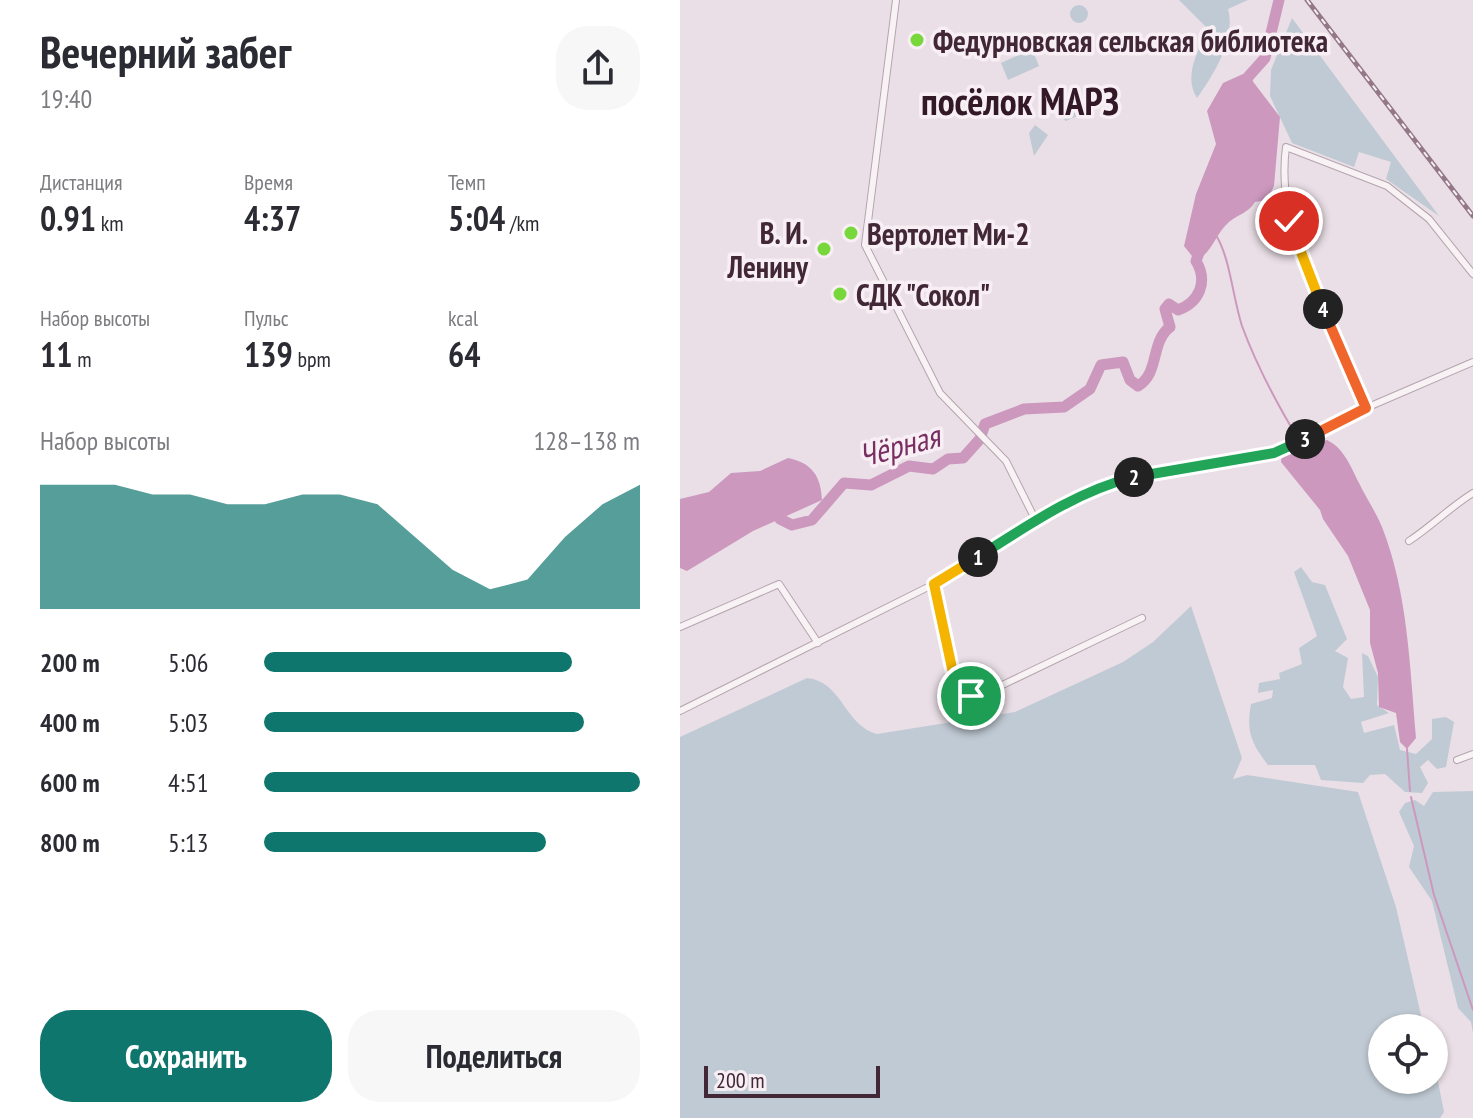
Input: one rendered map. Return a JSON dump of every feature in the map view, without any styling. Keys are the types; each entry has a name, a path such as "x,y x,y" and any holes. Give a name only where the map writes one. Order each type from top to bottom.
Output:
{"street":[{"path":"896,0 865,245 940,393 989,441 1014,473 1035,519"},
{"path":"1366,408 1289,221 1282,176 1286,147 1387,186 1429,219 1473,274"},
{"path":"680,711 934,584 1035,519 1109,483 1159,471 1274,453 1366,408 1473,362"},
{"path":"1409,541 1434,524 1445,510 1473,493"},
{"path":"680,627 779,584 818,643"},
{"path":"934,584 956,687 965,696 994,689 1142,618"},
{"path":"1457,760 1473,754"}],"shaded area":[{"path":"1179,0 1248,0 1228,9 1230,20 1226,44 1197,98 1191,81 1192,72 1208,29"},
{"path":"1079,5 1088,14 1079,23 1070,14"},
{"path":"1292,18 1439,216 1386,179 1391,162 1359,152 1354,167 1292,143 1270,96 1271,70"},
{"path":"1032,49 1039,66 1008,80 1001,63"},
{"path":"1243,74 1251,79 1280,117 1274,186 1267,200 1255,202 1229,222 1206,253 1196,261 1184,246 1196,194 1216,144 1207,111 1223,83"},
{"path":"1081,100 1086,112 1066,121 1054,112"},
{"path":"1035,125 1048,135 1034,156 1029,133"},
{"path":"1327,440 1346,458 1377,516 1391,552 1403,604 1416,738 1407,749 1400,742 1396,713 1379,707 1378,673 1370,643 1370,610 1348,556 1320,510 1281,462 1282,454"},
{"path":"788,458 803,463 814,472 820,484 822,500 753,531 687,571 680,568 680,499 709,492 731,473 760,471"},
{"path":"1301,567 1312,582 1325,585 1347,639 1335,651 1348,658 1343,687 1351,699 1364,697 1362,653 1368,656 1378,677 1377,705 1389,713 1361,722 1364,733 1394,725 1400,750 1416,754 1432,739 1432,719 1446,717 1454,722 1446,767 1437,769 1428,760 1420,767 1428,783 1422,793 1405,792 1385,774 1370,775 1363,783 1321,780 1315,765 1268,765 1257,750 1249,722 1251,704 1272,698 1273,690 1258,693 1259,683 1280,679 1279,673 1302,664 1299,648 1317,636 1294,572"},
{"path":"1191,606 1242,758 1233,779 1247,775 1358,792 1396,907 1421,1014 1368,1014 1368,1094 1440,1094 1444,1112 1440,1118 680,1118 680,737 807,678 828,687 857,722 877,734 1015,712 1123,662 1153,642"},
{"path":"1473,791 1473,1033 1471,1022 1458,1008 1432,901 1409,867 1414,846 1399,812 1405,803 1415,800 1424,806 1433,792"}],"waterway":[{"name":"Чёрная","path":"1244,92 1248,77 1265,58 1279,0"},
{"path":"1217,237 1225,256 1242,326 1267,383 1297,437"},
{"name":"Чёрная","path":"780,519 792,525 812,520 844,483 871,485 909,466 933,469 948,459 963,458 980,439 985,424 1024,409 1064,407 1090,389 1101,365 1123,362 1130,380 1138,386 1149,373 1160,341 1170,327 1165,309 1169,304 1178,310 1186,306 1200,290 1201,276 1196,261 1201,247"},
{"path":"1407,749 1410,791"},
{"path":"1411,797 1434,895 1473,1010"}],"railway":[{"path":"1307,0 1473,216"}],"place":[{"name":"Федурновская сельская библиотека","path":"917,40"},
{"name":"Вертолет Ми-2","path":"851,233"},
{"name":"В. И. Ленину","path":"824,249"},
{"name":"СДК \"Сокол\"","path":"840,294"}],"district":[{"name":"посёлок МАРЗ","path":"1020,100"}],"route":[{"path":"971,696 965,696 956,687 934,584 1021,531 1035,519 1101,486 1159,471 1274,453 1366,408 1302,260 1289,221"}]}
